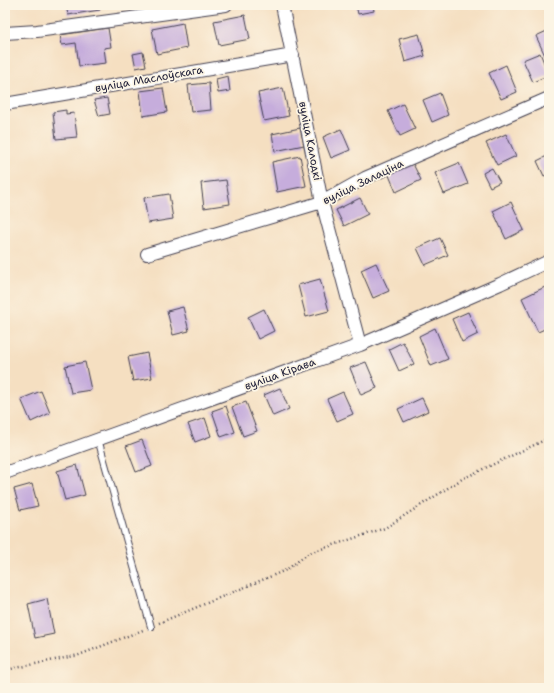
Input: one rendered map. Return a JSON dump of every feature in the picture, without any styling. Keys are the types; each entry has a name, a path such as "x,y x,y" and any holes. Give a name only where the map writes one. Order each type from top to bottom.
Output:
{"street":[{"path":"5,33 38,31 226,5"},
{"name":"вуліца Калодкі","path":"282,5 322,202 360,345"},
{"name":"вуліца Маслоўскага","path":"5,104 293,55"},
{"name":"вуліца Залаціна","path":"147,254 322,202 365,178 549,98"},
{"name":"вуліца Кірава","path":"5,473 360,345 549,261"}],"lane":[{"path":"98,439 151,627"}],"path":[{"path":"5,673 11,670 79,655 151,627 286,570 309,553 385,528 462,479 549,438"}],"building":[{"path":"66,5 99,5 100,10 68,15"},
{"path":"356,5 373,5 374,11 358,14"},
{"path":"245,15 250,39 219,45 214,21"},
{"path":"183,23 187,48 157,54 152,29"},
{"path":"108,28 111,47 104,48 106,63 79,66 76,43 62,45 60,35"},
{"path":"549,30 549,59 547,60 536,36"},
{"path":"419,34 425,56 405,62 399,39"},
{"path":"143,52 146,66 136,68 133,54"},
{"path":"540,53 549,75 533,82 523,60"},
{"path":"506,65 517,92 501,99 489,73"},
{"path":"228,76 230,91 218,93 216,79"},
{"path":"209,83 211,110 191,112 188,85"},
{"path":"163,88 167,112 143,116 140,91"},
{"path":"283,88 289,116 264,121 258,93"},
{"path":"440,93 448,115 432,122 423,100"},
{"path":"107,98 110,114 99,116 94,100"},
{"path":"403,104 415,129 400,136 388,111"},
{"path":"66,110 66,114 74,113 77,137 56,139 53,112"},
{"path":"300,128 304,145 275,151 272,134"},
{"path":"341,129 350,150 331,158 323,137"},
{"path":"506,134 516,156 497,165 486,143"},
{"path":"549,155 549,174 544,176 537,161"},
{"path":"300,156 306,186 277,192 272,162"},
{"path":"412,162 421,180 396,192 388,173"},
{"path":"459,163 468,184 444,194 435,173"},
{"path":"492,168 500,182 490,187 483,173"},
{"path":"226,180 230,204 204,208 201,183"},
{"path":"169,194 173,219 148,223 144,198"},
{"path":"360,198 368,214 344,226 336,210"},
{"path":"511,202 524,230 506,239 493,211"},
{"path":"440,238 448,255 425,265 417,248"},
{"path":"376,263 389,291 373,298 361,270"},
{"path":"320,279 329,311 306,317 298,285"},
{"path":"545,287 549,296 549,327 538,332 522,298"},
{"path":"183,307 189,331 173,335 167,311"},
{"path":"264,309 274,331 258,339 248,317"},
{"path":"468,312 478,334 462,342 452,319"},
{"path":"435,328 448,359 431,366 419,336"},
{"path":"403,342 414,364 399,371 389,349"},
{"path":"147,353 152,378 133,381 128,357"},
{"path":"85,362 91,390 71,393 65,366"},
{"path":"366,362 377,388 361,395 350,368"},
{"path":"280,388 289,409 273,416 264,395"},
{"path":"41,391 50,413 31,422 21,399"},
{"path":"343,392 353,414 337,421 327,399"},
{"path":"422,398 428,411 404,422 398,409"},
{"path":"246,402 257,431 243,436 232,407"},
{"path":"226,406 235,432 221,437 212,411"},
{"path":"205,418 211,436 195,442 188,424"},
{"path":"142,440 152,466 136,472 126,446"},
{"path":"77,465 85,495 65,500 57,471"},
{"path":"32,484 38,506 20,510 14,489"},
{"path":"47,599 54,634 35,638 28,604"}]}
